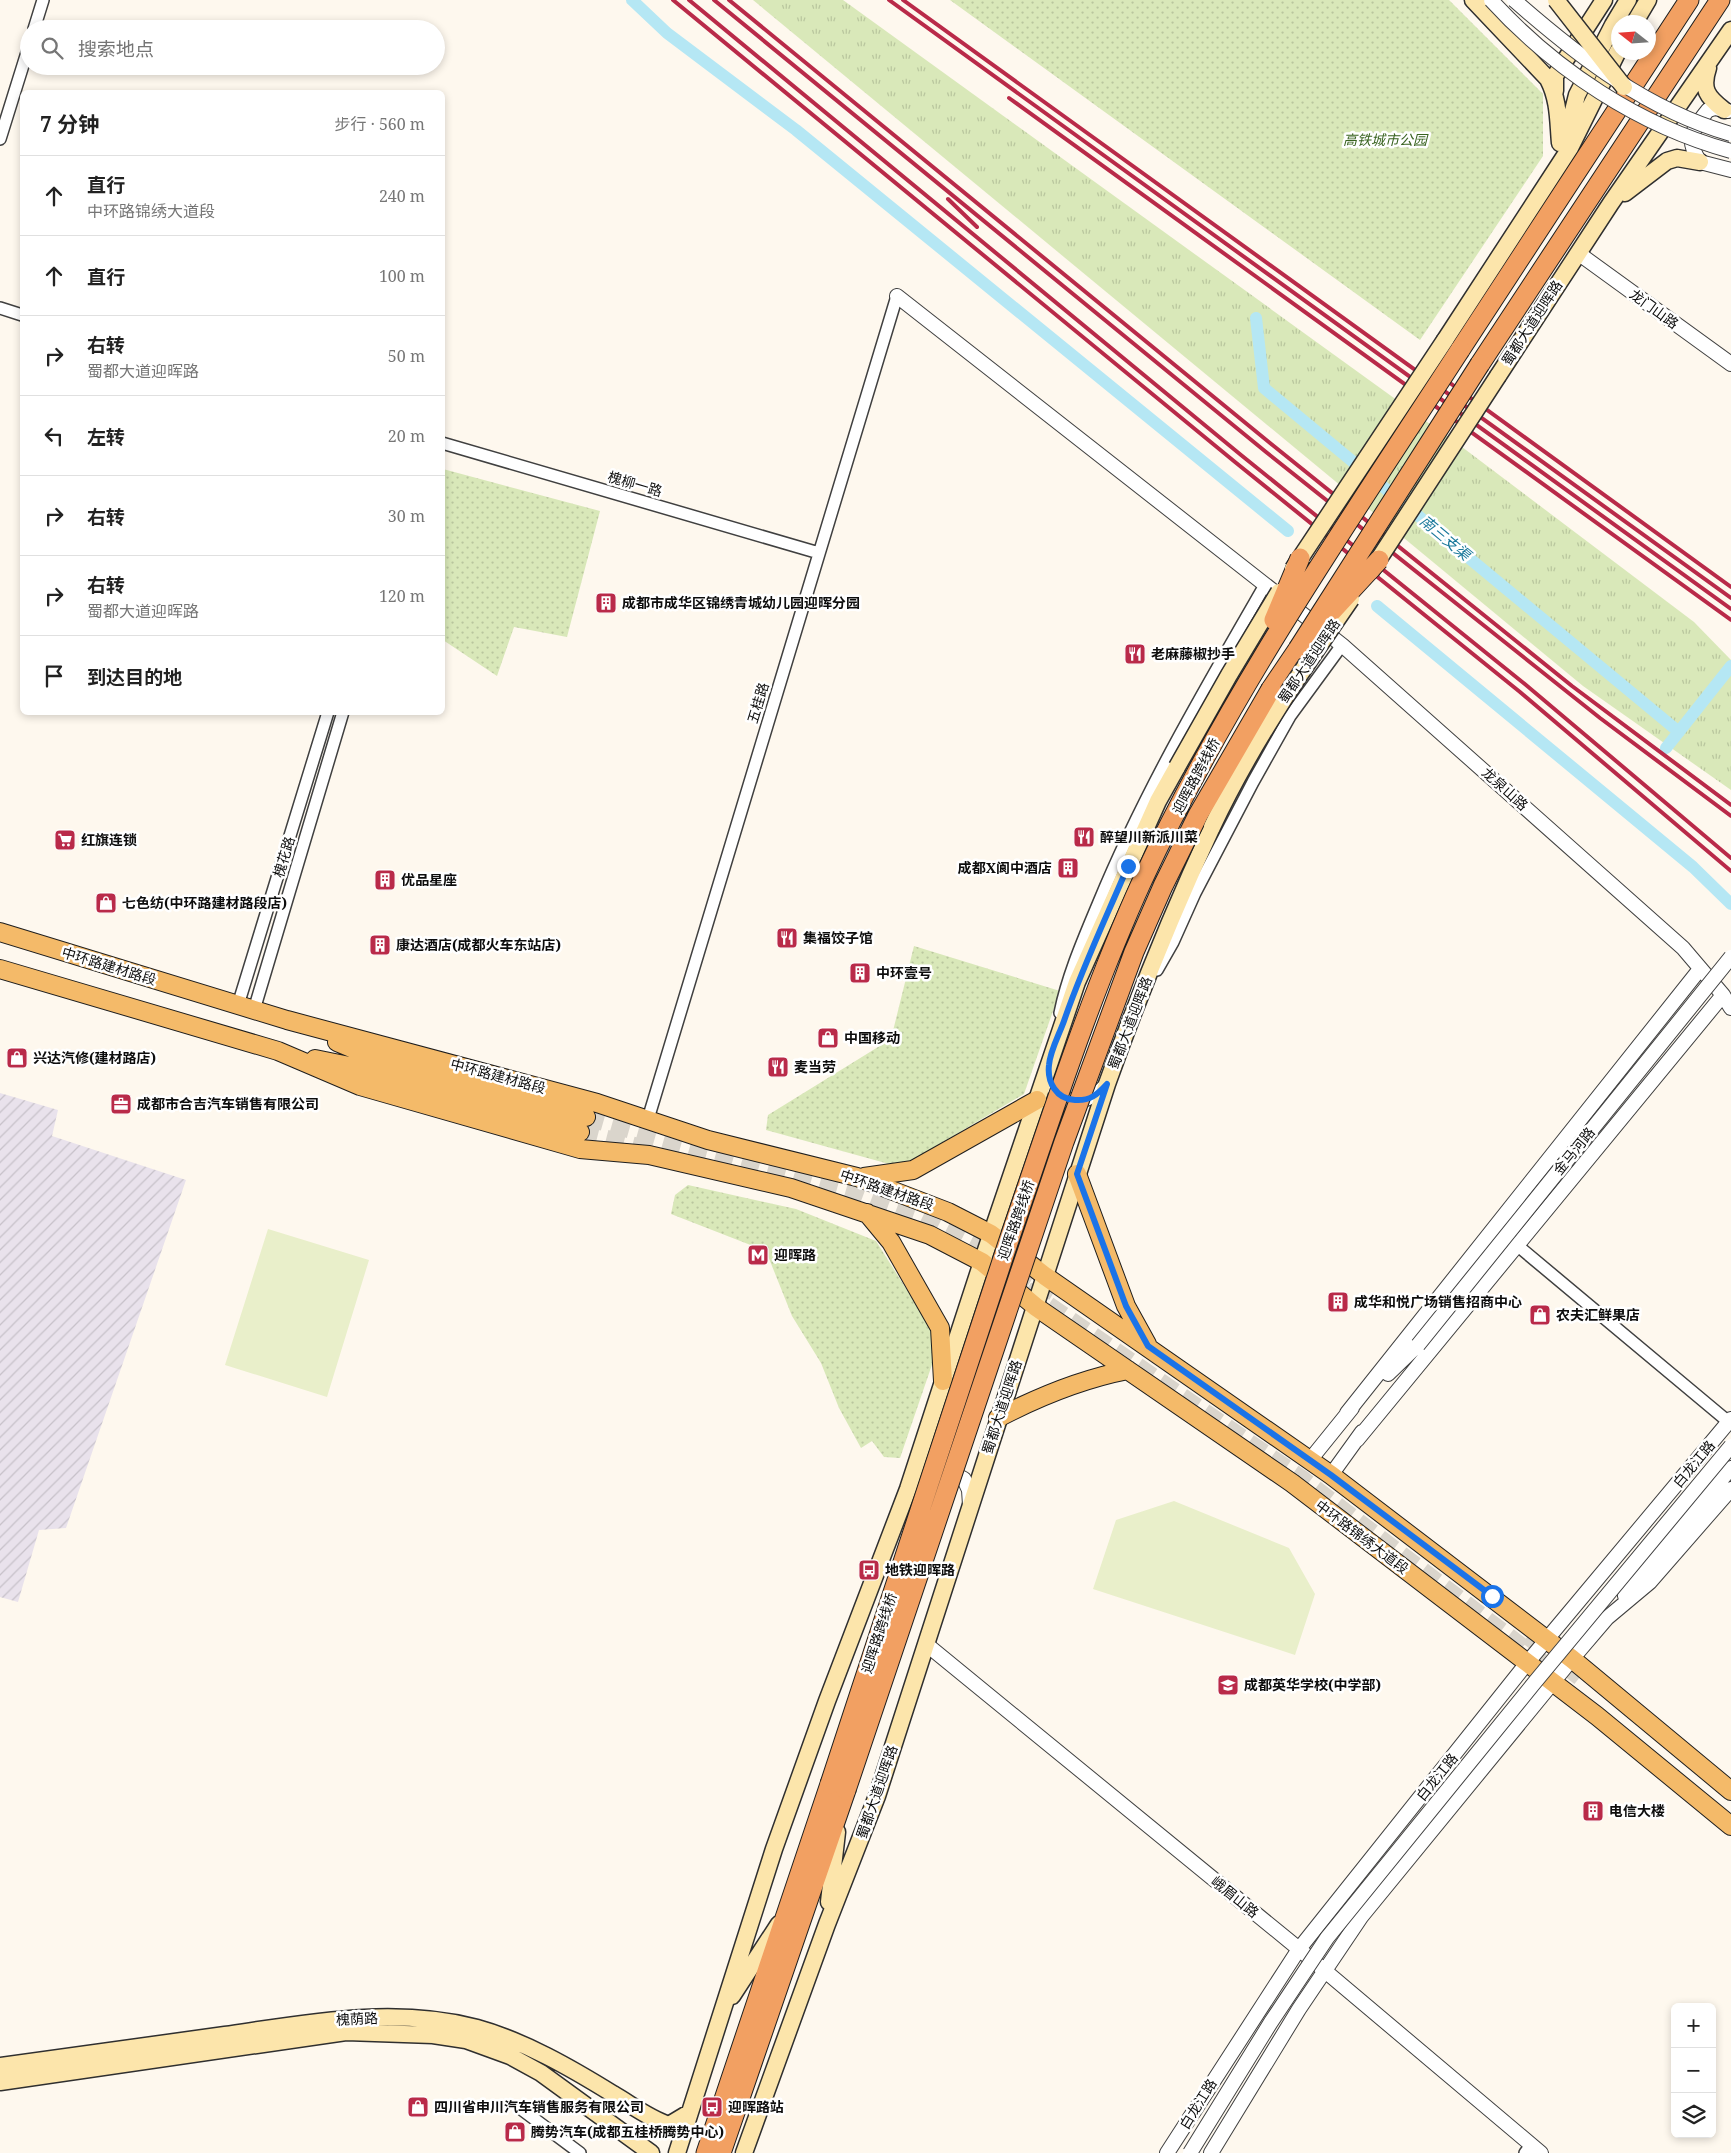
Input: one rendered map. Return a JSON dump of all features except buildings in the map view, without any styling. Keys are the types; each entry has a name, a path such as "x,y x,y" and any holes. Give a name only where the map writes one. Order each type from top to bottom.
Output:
{"highway":[{"path":"1177,767 1250,676 1287,615 1689,0"},
{"name":"蜀都大道迎晖路","path":"1271,689 1480,364 1720,0"},
{"path":"1250,676 1300,558"},
{"path":"1298,649 1379,560"},
{"name":"迎晖路跨线桥","path":"839,1794 953,1405 1045,1134 1093,1000 1143,880 1180,804 1250,676"},
{"path":"1228,793 1271,689"},
{"name":"迎晖路跨线桥","path":"839,1794 1060,1152 1128,968 1163,886 1198,815 1271,689"},
{"path":"706,2153 784,1916 839,1794"},
{"path":"721,2153 839,1794"}],"main road":[{"path":"1474,0 1548,79 1555,91"},
{"path":"1556,0 1624,87"},
{"path":"1561,156 1555,76 1604,0"},
{"path":"1528,214 1561,156 1577,95 1628,0"},
{"path":"1639,15 1648,0"},
{"name":"蜀都大道迎晖路","path":"746,2152 827,1924 877,1796 1107,1084 1134,1008 1212,827 1228,793 1302,670 1379,560 1611,203 1731,30"},
{"path":"677,2153 774,1850 827,1701 908,1489 991,1234 1077,982 1158,801 1228,675 1300,558 1570,148 1614,60"},
{"path":"1709,63 1704,80 1707,91 1712,100 1728,111"},
{"path":"1611,203 1667,161 1677,158 1700,162"},
{"name":"中环路建材路段","path":"0,932 287,1020 648,1119 708,1140 857,1177 948,1212 991,1234"},
{"name":"中环路建材路段","path":"0,970 278,1052 360,1086 580,1150 649,1155 791,1188 930,1235 982,1262"},
{"path":"278,1052 364,1069 583,1124 368,1055 287,1020"},
{"path":"857,1177 888,1175 913,1170 1037,1100"},
{"path":"1077,1174 1126,1306 1148,1346"},
{"path":"867,1213 891,1242 940,1328 943,1381"},
{"path":"991,1234 1045,1276 1331,1475 1572,1659 1731,1791"},
{"name":"中环路锦绣大道段","path":"982,1262 1036,1307 1292,1483 1553,1682 1731,1826"},
{"path":"998,1418 1028,1402 1096,1376 1128,1370"},
{"path":"827,1924 839,1794"},
{"path":"721,2012 784,1916"},
{"name":"槐荫路","path":"0,2066 342,2018 402,2017 446,2021 479,2029 516,2043 569,2069 653,2119 669,2125 689,2112"},
{"name":"槐荫路","path":"0,2082 346,2032 433,2035 466,2040 510,2056 548,2078 651,2153"}],"street":[{"path":"37,20 43,0"},
{"path":"1491,0 1565,67 1614,102 1677,133 1731,151"},
{"path":"1514,0 1577,53 1624,87 1684,116 1731,134"},
{"path":"0,140 20,75"},
{"path":"1728,111 1708,110 1692,134 1693,152 1700,162 1731,170"},
{"name":"龙门山路","path":"1578,253 1731,364"},
{"name":"五桂路","path":"648,1119 897,296"},
{"name":"龙泉山路","path":"897,296 1342,645 1683,948 1723,995 1731,1008"},
{"path":"0,308 20,314"},
{"name":"槐柳一路","path":"445,444 819,553"},
{"path":"1107,1084 1096,1096 1084,1101 1069,1100 1056,1092 1050,1082 1049,1064 1064,992 1115,864 1142,805 1177,738 1264,585"},
{"path":"1134,1008 1173,942 1228,825 1290,716 1342,645"},
{"name":"槐花路","path":"246,1008 327,715"},
{"name":"槐花路","path":"246,1008 342,715"},
{"name":"金马河路","path":"1418,1345 1731,957"},
{"path":"1310,1460 1700,968"},
{"path":"1331,1475 1357,1440 1723,995"},
{"path":"1495,1227 1730,1421"},
{"path":"1347,1413 1418,1345"},
{"path":"1357,1440 1418,1345"},
{"name":"白龙江路","path":"1167,2153 1299,1949 1527,1663 1730,1421"},
{"path":"1190,2153 1271,2022 1338,1924 1535,1682 1731,1446"},
{"path":"1211,2153 1324,1971 1361,1917 1607,1618 1640,1575 1731,1468"},
{"path":"908,1489 918,1477 930,1469 948,1470 964,1479 969,1490 970,1508"},
{"path":"1607,1618 1650,1582 1731,1489"},
{"name":"峨眉山路","path":"926,1644 1299,1949 1532,2150"},
{"path":"521,2109 580,2153"}],"shaded area":[{"path":"0,1093 58,1110 52,1136 186,1180 66,1528 39,1530 18,1602 0,1597"}],"green space":[{"path":"753,0 843,0 1466,450 1694,622 1731,660 1731,790 1583,686"},
{"name":"高铁城市公园","path":"950,0 1449,0 1543,94 1543,156 1420,340"},
{"path":"445,470 600,511 567,637 514,627 497,676 445,641"},
{"path":"914,946 1060,991 1024,1094 909,1162 889,1164 766,1130 768,1115 891,1039"},
{"path":"688,1185 796,1209 876,1241 934,1333 936,1353 900,1458 884,1457 872,1441 861,1448 839,1408 821,1363 792,1316 766,1251 671,1214 675,1195"},
{"path":"268,1229 369,1260 327,1397 225,1365"},
{"path":"1174,1501 1289,1548 1315,1594 1295,1655 1093,1589 1116,1520"}],"waterway":[{"path":"632,0 667,33 796,130 1288,531"},
{"name":"南三支渠","path":"1256,318 1264,388 1679,732"},
{"path":"1377,606 1693,867 1731,904"},
{"path":"1666,748 1731,666"}],"tunnel":[{"path":"586,1117 861,1195 915,1215 979,1247 1054,1292"},
{"path":"580,1132 650,1150"},
{"path":"1026,1290 1302,1479 1560,1676"},
{"path":"1528,1636 1580,1677"}],"railway":[{"path":"673,0 1235,462 1520,692 1731,871"},
{"path":"689,0 1241,455 1526,685 1731,858"},
{"path":"714,0 1266,452 1600,718 1731,816"},
{"path":"729,0 1270,443 1572,686 1731,805"},
{"path":"889,0 1731,609"},
{"path":"903,0 1731,598"},
{"path":"1009,98 1731,620"},
{"path":"948,199 977,227"},
{"path":"1428,367 1731,587"}],"place":[{"name":"成都市成华区锦绣青城幼儿园迎晖分园","path":"606,603"},
{"name":"老麻藤椒抄手","path":"1135,654"},
{"name":"醉望川新派川菜","path":"1084,837"},
{"name":"红旗连锁","path":"65,840"},
{"name":"成都X阆中酒店","path":"1068,868"},
{"name":"优品星座","path":"385,880"},
{"name":"七色纺(中环路建材路段店)","path":"106,903"},
{"name":"集福饺子馆","path":"787,938"},
{"name":"康达酒店(成都火车东站店)","path":"380,945"},
{"name":"中环壹号","path":"860,973"},
{"name":"中国移动","path":"828,1038"},
{"name":"兴达汽修(建材路店)","path":"17,1058"},
{"name":"麦当劳","path":"778,1067"},
{"name":"成都市合吉汽车销售有限公司","path":"121,1104"},
{"name":"迎晖路","path":"758,1255"},
{"name":"成华和悦广场销售招商中心","path":"1338,1302"},
{"name":"农夫汇鲜果店","path":"1540,1315"},
{"name":"地铁迎晖路","path":"869,1570"},
{"name":"成都英华学校(中学部)","path":"1228,1685"},
{"name":"电信大楼","path":"1593,1811"},
{"name":"四川省申川汽车销售服务有限公司","path":"418,2107"},
{"name":"迎晖路站","path":"712,2107"},
{"name":"腾势汽车(成都五桂桥腾势中心)","path":"515,2132"}],"route":[{"path":"1128,866 1077,982 1049,1064 1050,1082 1056,1092 1069,1100 1084,1101 1096,1096 1107,1084 1077,1174 1126,1306 1148,1346 1331,1475 1492,1596"}]}
